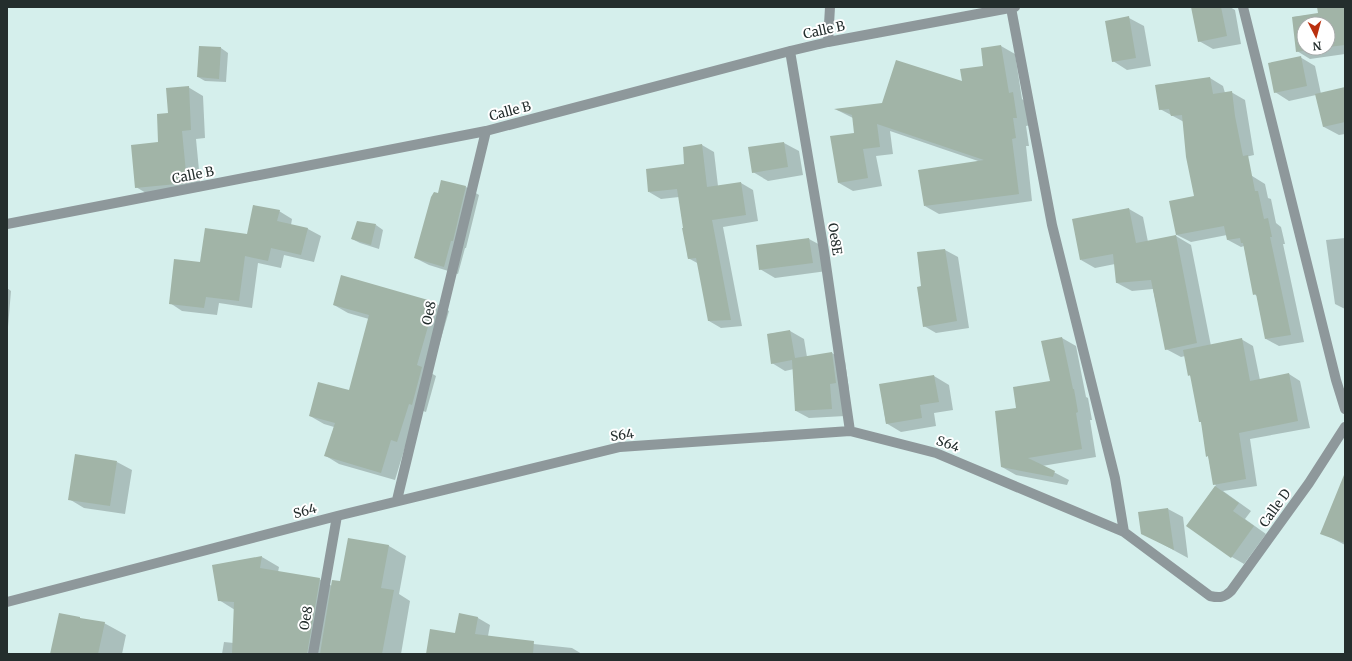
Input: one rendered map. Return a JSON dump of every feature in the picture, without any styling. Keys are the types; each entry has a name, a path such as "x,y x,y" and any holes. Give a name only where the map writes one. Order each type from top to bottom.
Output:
{"street":[{"path":"828,42 830,7"},
{"path":"1013,7 1052,225 1115,478 1124,532"},
{"name":"Calle B","path":"7,224 486,131 828,42 1013,7"},
{"path":"1243,7 1336,380 1345,409"},
{"name":"Oe8E","path":"790,51 824,252 850,432"},
{"name":"Oe8","path":"397,500 486,131"},
{"name":"Calle D","path":"1219,598 1226,596 1231,591 1309,483 1345,427"},
{"name":"S64","path":"7,602 397,500 620,447 850,432 936,453 1124,532 1210,596 1219,598"},
{"name":"Oe8","path":"313,654 337,516"}],"building":[{"path":"1191,7 1221,7 1227,36 1198,42"},
{"path":"1317,7 1345,7 1345,45 1336,46 1336,16 1298,16 1318,13"},
{"path":"1129,16 1136,58 1112,62 1105,21"},
{"path":"1296,16 1296,52 1292,17"},
{"path":"1001,45 1009,93 1013,92 1017,118 1013,118 1016,138 1012,139 1019,194 924,206 918,170 984,160 877,124 880,147 863,149 868,178 838,183 830,136 854,133 852,115 834,109 882,103 896,60 962,81 960,69 983,66 981,48"},
{"path":"199,46 221,47 219,79 197,77"},
{"path":"1301,56 1307,86 1274,93 1268,63"},
{"path":"1210,77 1213,94 1232,91 1235,116 1243,156 1248,155 1255,191 1258,191 1264,219 1268,218 1272,237 1270,237 1291,335 1265,339 1256,294 1253,295 1243,243 1241,243 1240,238 1227,240 1224,226 1176,235 1169,201 1194,196 1186,157 1182,115 1171,116 1169,109 1159,110 1155,85"},
{"path":"189,86 191,130 182,131 187,183 135,188 131,145 158,142 157,114 168,113 166,88"},
{"path":"1345,87 1345,122 1323,127 1315,94"},
{"path":"784,142 788,167 752,173 748,147"},
{"path":"702,144 707,187 741,182 746,215 712,220 731,320 708,321 696,258 688,259 677,189 648,192 646,169 684,164 683,147"},
{"path":"441,180 466,186 453,241 451,241 444,267 414,258 431,197 434,192 438,193"},
{"path":"253,205 280,210 277,221 308,228 301,255 271,248 268,261 245,256 239,301 206,297 204,308 169,304 174,259 200,262 205,228 247,234"},
{"path":"1129,208 1136,243 1176,235 1197,343 1165,350 1151,280 1116,283 1113,254 1080,260 1072,219"},
{"path":"357,221 376,224 371,245 351,239"},
{"path":"809,238 813,263 759,270 756,245"},
{"path":"945,249 957,321 923,327 917,287 921,286 917,252"},
{"path":"341,275 435,302 417,365 422,367 412,405 409,404 397,442 391,440 381,473 324,456 335,423 309,416 318,382 349,390 369,315 333,305"},
{"path":"790,330 795,358 832,352 836,383 830,384 832,409 795,411 792,360 771,364 767,334"},
{"path":"1062,337 1074,389 1082,449 1028,458 1055,471 1053,477 1001,467 995,411 1016,408 1013,387 1050,381 1041,341"},
{"path":"1242,338 1250,381 1289,373 1298,421 1239,433 1246,479 1213,485 1208,456 1206,457 1201,422 1199,422 1190,375 1188,376 1183,350"},
{"path":"934,375 939,402 920,405 922,418 886,424 879,384"},
{"path":"75,454 117,461 110,506 68,500"},
{"path":"1345,475 1345,543 1320,534"},
{"path":"1215,486 1239,503 1233,511 1254,526 1231,558 1186,526"},
{"path":"1168,508 1174,550 1141,534 1138,512"},
{"path":"348,538 389,545 381,588 394,590 382,654 320,654 332,580 340,581"},
{"path":"262,556 260,568 320,578 307,654 232,654 234,602 218,601 212,565"},
{"path":"59,613 105,622 98,654 50,654"},
{"path":"459,613 478,617 475,634 534,641 533,654 426,654 430,629 455,633"}]}
